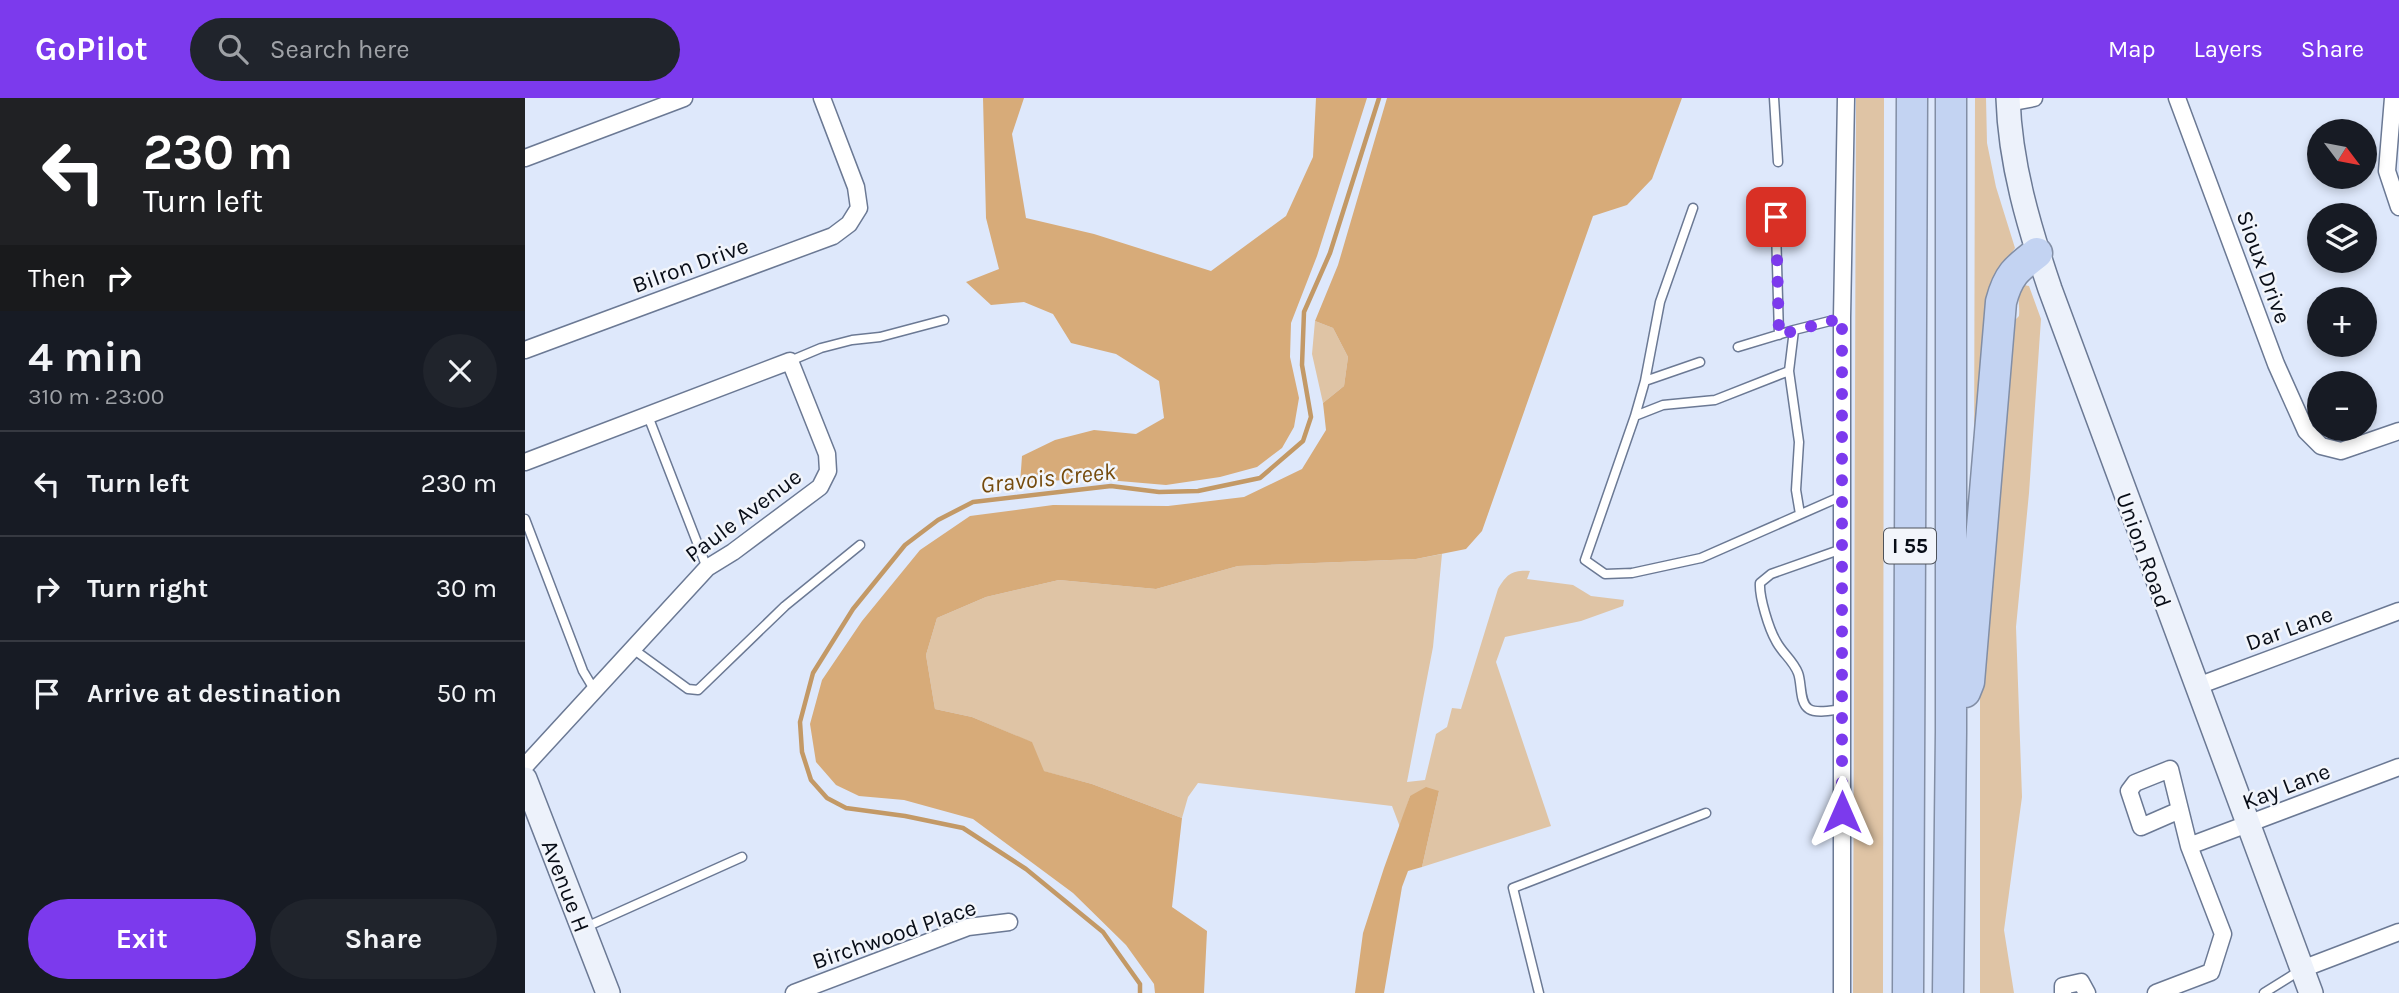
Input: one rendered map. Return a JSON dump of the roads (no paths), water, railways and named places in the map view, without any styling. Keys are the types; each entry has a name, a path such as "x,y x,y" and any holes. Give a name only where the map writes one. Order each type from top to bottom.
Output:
{"highway":[{"name":"I 55","path":"1908,993 1912,98"},
{"name":"I 55","path":"1948,993 1951,732 1951,98"},
{"path":"1951,732 1969,682 2001,302 2006,283 2014,271 2037,253"}],"main road":[{"name":"Union Road","path":"2008,101 2019,186 2037,253 2195,687 2311,993"},
{"name":"Avenue H","path":"527,789 608,993"}],"street":[{"path":"525,158 684,98"},
{"name":"Bilron Drive","path":"525,350 833,236 849,224 859,208 856,187 822,98"},
{"path":"1842,993 1842,318 1846,98"},
{"path":"2008,101 2034,98"},
{"name":"Sioux Drive","path":"2176,98 2276,364 2307,431 2321,446 2341,451 2399,431"},
{"path":"2393,98 2387,171 2399,207"},
{"path":"525,462 790,361"},
{"name":"Paule Avenue","path":"525,766 707,568 820,487 828,471 827,454 790,361"},
{"name":"Dar Lane","path":"2195,687 2399,611"},
{"name":"Kay Lane","path":"2189,846 2399,767"},
{"path":"2156,993 2211,972 2223,934 2189,846 2180,810"},
{"name":"Birchwood Place","path":"795,993 968,927 1009,922"},
{"path":"2302,969 2399,932"},
{"path":"2063,993 2063,986 2081,982 2087,993"}],"lane":[{"path":"1774,98 1778,162"},
{"path":"1775,193 1779,335"},
{"path":"1693,208 1660,302 1645,381 1635,416 1585,560 1605,575 1632,573 1701,558 1842,496"},
{"path":"1738,348 1842,318"},
{"path":"790,361 842,342 880,337 944,320"},
{"path":"1794,330 1789,371 1799,442 1796,490 1800,514"},
{"path":"1645,381 1700,362"},
{"path":"1635,416 1663,405 1715,400 1789,371"},
{"path":"648,416 707,568"},
{"path":"525,519 583,671 595,691"},
{"path":"633,649 688,689 698,690 785,606 860,545"},
{"path":"1842,549 1771,575 1760,583 1759,592 1776,642 1789,657 1798,674 1804,705 1817,711 1842,709"},
{"path":"1539,993 1513,888 1706,813"},
{"path":"583,928 742,858"},
{"path":"2264,993 2302,969"}],"waterway":[{"name":"Gravois Creek","path":"1140,993 1140,984 1103,932 1026,869 963,828 846,808 827,798 811,780 802,752 800,722 813,673 853,609 905,545 938,520 973,502 1111,486 1159,492 1198,491 1260,478 1303,441 1311,417 1302,365 1304,312 1330,253 1379,98"}]}
